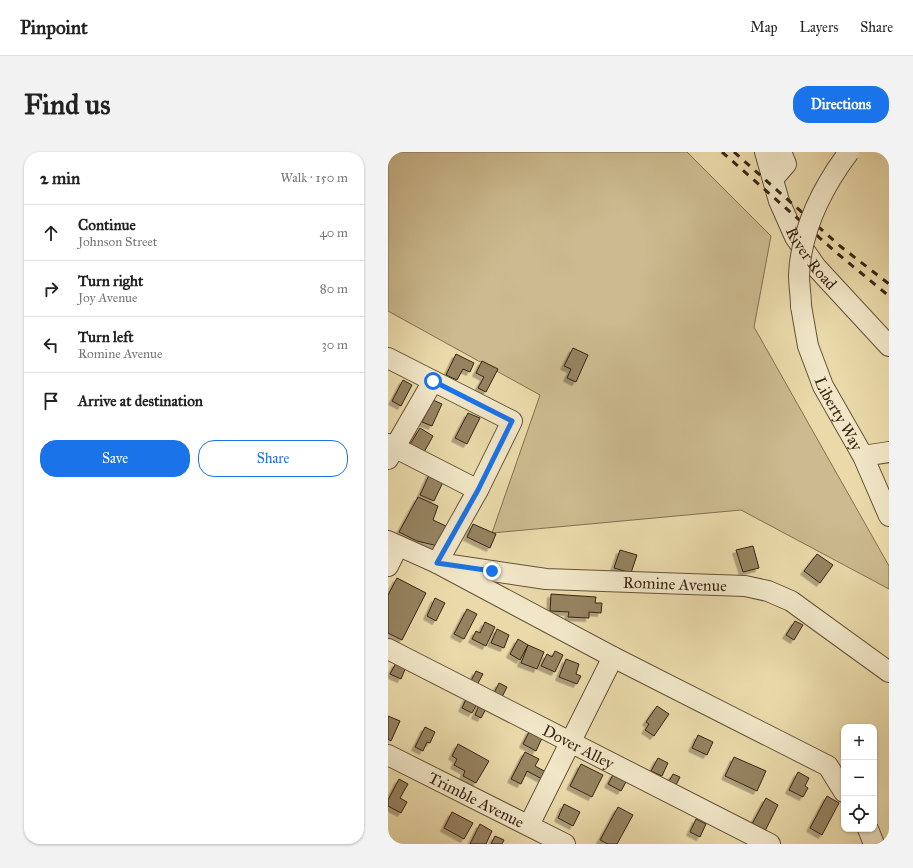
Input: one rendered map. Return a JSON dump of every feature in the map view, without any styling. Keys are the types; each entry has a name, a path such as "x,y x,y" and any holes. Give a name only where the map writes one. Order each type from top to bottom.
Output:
{"street":[{"name":"River Road","path":"765,152 779,201 799,243 816,267 889,346"},
{"name":"Liberty Way","path":"849,152 826,185 814,211 803,248 800,275 801,306 808,346 823,386 863,456 889,516"},
{"path":"773,179 787,156"},
{"path":"388,358 512,421 478,490 437,563"},
{"path":"433,381 390,450 478,490"},
{"path":"863,456 889,452"},
{"path":"388,566 393,543"},
{"name":"Romine Avenue","path":"393,543 437,563 613,657 828,766 841,787"},
{"name":"Romine Avenue","path":"437,563 546,579 745,586 768,591 791,601 889,672"},
{"name":"Dover Alley","path":"388,649 770,844"},
{"path":"528,825 572,742 613,657"},
{"name":"Trimble Avenue","path":"388,756 565,844"},
{"path":"869,832 874,844"}],"shaded area":[{"path":"388,152 687,152 771,236 754,327 889,566 889,589 741,510 492,533 540,395 388,311"}],"building":[{"path":"573,348 588,355 576,382 567,378 571,369 564,366"},
{"path":"456,354 474,363 470,372 463,369 457,380 446,375"},
{"path":"482,361 498,369 486,392 478,388 484,377 476,373"},
{"path":"403,380 412,385 401,406 392,401"},
{"path":"433,400 442,404 432,426 422,422"},
{"path":"468,413 480,418 467,444 455,438"},
{"path":"420,428 433,436 423,454 409,446"},
{"path":"430,473 444,480 434,501 420,495"},
{"path":"418,497 438,506 433,520 448,527 438,546 417,541 399,532"},
{"path":"473,524 496,534 490,548 467,537"},
{"path":"753,546 759,568 743,572 736,550"},
{"path":"620,550 637,555 631,573 614,568"},
{"path":"817,554 833,565 820,583 804,571"},
{"path":"397,578 426,593 402,640 388,633 388,595"},
{"path":"551,594 596,597 595,603 602,603 601,613 589,612 589,618 568,617 569,612 550,611"},
{"path":"435,598 445,603 436,621 427,616"},
{"path":"467,609 477,614 464,639 454,634"},
{"path":"795,621 803,625 794,640 786,635"},
{"path":"485,622 495,627 486,646 472,639 476,631 480,633"},
{"path":"497,629 509,635 504,648 491,643"},
{"path":"518,639 528,645 520,660 510,654"},
{"path":"528,645 544,652 537,669 521,663"},
{"path":"555,651 563,655 555,672 541,666 547,654 552,657"},
{"path":"566,659 579,664 576,674 581,676 577,684 559,677"},
{"path":"396,663 406,667 401,679 390,674"},
{"path":"476,671 483,674 477,685 471,681"},
{"path":"499,683 507,687 501,699 493,695"},
{"path":"467,697 478,702 472,713 462,708"},
{"path":"480,703 487,707 481,718 475,715"},
{"path":"657,706 669,714 654,736 645,730 649,724 646,722"},
{"path":"388,716 400,721 391,741 388,739"},
{"path":"425,727 435,732 430,743 427,742 423,751 415,747"},
{"path":"530,730 543,736 536,751 523,744"},
{"path":"698,735 713,742 707,755 692,748"},
{"path":"458,744 489,761 476,783 463,776 465,771 454,765 457,759 452,756"},
{"path":"525,752 539,759 535,766 546,772 542,779 527,771 521,784 511,779"},
{"path":"734,757 766,771 757,791 725,776"},
{"path":"658,758 668,763 662,776 651,771"},
{"path":"581,764 603,775 592,797 570,786"},
{"path":"798,772 809,778 805,786 808,788 803,797 789,790"},
{"path":"614,773 627,780 621,791 608,784"},
{"path":"673,774 680,777 675,787 668,783"},
{"path":"399,779 408,784 400,798 407,802 401,813 388,806 388,800"},
{"path":"827,796 839,803 822,835 810,828"},
{"path":"766,798 778,805 765,831 752,824"},
{"path":"564,804 580,812 573,826 558,818"},
{"path":"618,807 633,815 617,844 608,844 600,840"},
{"path":"452,812 473,823 464,839 444,828"},
{"path":"696,819 706,824 700,837 690,832"},
{"path":"480,824 492,831 486,844 470,844"},
{"path":"495,836 504,840 502,844 491,844"}],"railway":[{"path":"722,152 838,254 889,296"},
{"path":"734,152 840,246 889,284"}],"route":[{"path":"433,381 512,421 478,490 437,563 492,571"}]}
